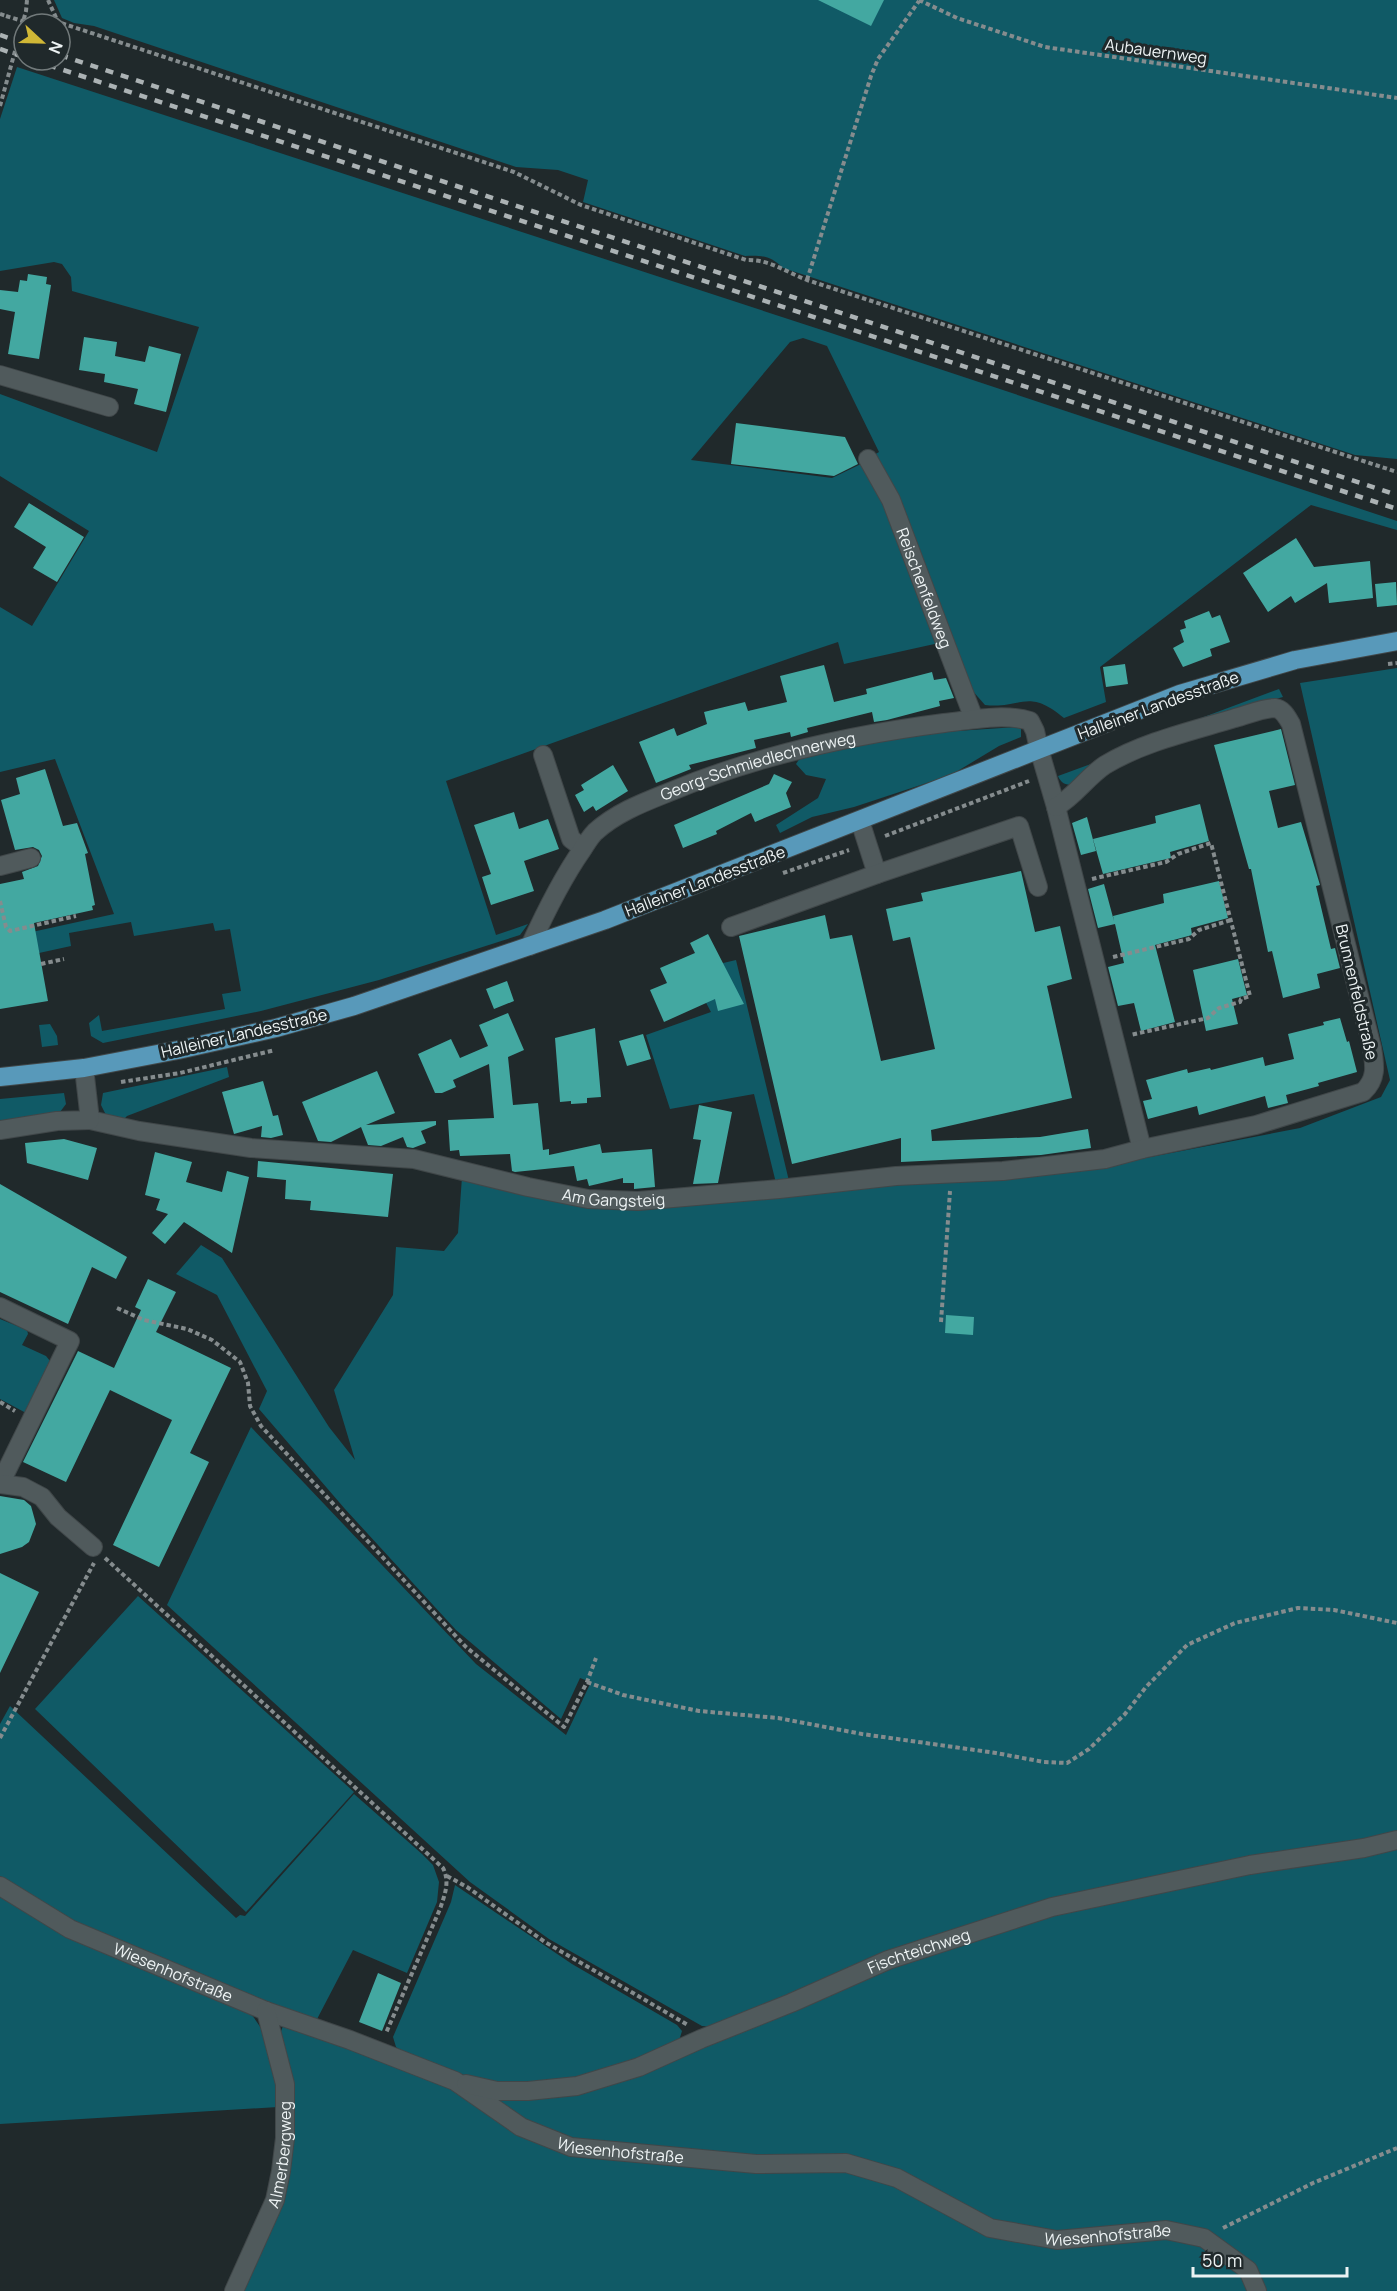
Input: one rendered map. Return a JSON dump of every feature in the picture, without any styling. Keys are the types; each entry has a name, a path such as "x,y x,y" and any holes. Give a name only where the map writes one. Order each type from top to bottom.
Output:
{"main road":[{"name":"Halleiner Landesstraße","path":"0,1077 84,1068 178,1050 354,1006 605,920 1180,694 1256,671 1336,651 1397,641"}],"street":[{"path":"0,375 109,407"},
{"name":"Reischenfeldweg","path":"868,459 891,500 974,719"},
{"name":"Brunnenfeldstraße","path":"1056,807 1068,800 1105,766 1157,742 1275,708 1286,714 1291,724 1372,1048 1374,1078 1363,1092 1256,1125 1142,1149"},
{"name":"Georg-Schmiedlechnerweg","path":"530,946 553,897 594,833 615,817 703,778 782,754 859,736 974,719 1021,718 1030,721 1039,749"},
{"path":"1039,749 1096,960 1142,1149"},
{"path":"543,755 571,839 583,848"},
{"path":"860,821 877,874"},
{"path":"731,927 1019,826 1038,887"},
{"path":"0,866 31,858"},
{"path":"84,1068 90,1120"},
{"name":"Am Gangsteig","path":"0,1130 57,1121 90,1120 139,1131 251,1148 414,1159 588,1199 638,1201 952,1172 1003,1171 1054,1166 1105,1159 1142,1149"},
{"path":"0,1307 70,1341 0,1484 23,1487 42,1497 58,1517 93,1547"},
{"name":"Fischteichweg","path":"455,2082 497,2091 528,2091 577,2086 639,2067 888,1960 1052,1907 1250,1866 1364,1848 1397,1839"},
{"name":"Wiesenhofstraße","path":"0,1886 70,1929 266,2011 378,2051 455,2082 521,2127 571,2147 756,2164 846,2163 897,2178 990,2228 1057,2240 1166,2230 1204,2238 1248,2270 1257,2291"},
{"name":"Almerbergweg","path":"234,2291 274,2200 282,2171 285,2138 285,2084 266,2011"}],"path":[{"path":"0,106 27,0"},
{"name":"Aubauernweg","path":"807,280 871,76 883,51 919,0 957,18 1045,47 1397,98"},
{"path":"72,27 514,172 581,205 746,260 759,260 773,264 781,270 807,280 1397,472"},
{"path":"1075,883 1166,862 1178,854 1211,843 1231,920 1250,996 1241,999 1240,1002 1219,1008 1208,1018 1115,1038"},
{"path":"0,901 6,927 10,931 76,916"},
{"path":"1096,960 1189,939 1199,930 1218,922 1231,920"},
{"path":"41,964 64,959"},
{"path":"941,1322 952,1172"},
{"path":"117,1308 144,1320 187,1329 212,1340 240,1362 248,1383 250,1406 261,1426 466,1647 564,1727 587,1682 596,1658"},
{"path":"0,1738 94,1566 93,1547"},
{"path":"93,1547 443,1868 447,1876 447,1890 378,2051"},
{"path":"587,1682 623,1695 699,1711 778,1718 862,1734 1044,1762 1066,1763 1089,1749 1125,1714 1146,1687 1187,1645 1235,1623 1298,1608 1334,1610 1397,1623"},
{"path":"447,1876 467,1887 545,1942 686,2024 701,2039"},
{"path":"1204,2238 1312,2183 1397,2148"}],"shaded area":[{"path":"54,0 1397,0 1397,459 1355,455 783,268 766,257 745,256 583,202 588,180 558,170 516,167 94,26 74,23 72,22 72,12 59,12"},
{"path":"15,72 32,72 1397,521 1397,530 1311,505 1100,667 1106,702 1064,718 1052,709 1033,701 985,705 964,681 874,455 879,452 827,346 803,338 790,342 691,460 832,478 863,463 883,494 939,643 844,664 838,642 446,781 496,935 528,924 520,935 379,980 261,1011 103,1043 91,1036 89,1023 99,1015 102,1031 225,1009 222,994 241,991 230,929 215,931 213,923 134,936 131,922 69,933 71,946 39,953 38,948 0,939 114,914 55,759 0,772 0,607 32,626 89,531 0,476 0,394 157,452 199,327 72,291 71,277 62,264 54,262 0,271 0,119"},
{"path":"1397,668 1397,1834 1112,1887 713,2027 702,2026 549,1939 470,1882 167,1605 251,1427 476,1664 566,1735 591,1682 580,1678 561,1719 456,1630 345,1509 259,1409 267,1391 217,1295 176,1274 201,1245 222,1258 329,1427 355,1460 334,1390 393,1295 396,1247 444,1251 458,1233 462,1177 586,1205 945,1179 1028,1177 1140,1159 1300,1128 1381,1097 1390,1080 1300,683"},
{"path":"1279,689 1283,697 1193,721"},
{"path":"1017,727 1021,729 1021,737 999,746 951,775 854,807 812,817 780,833 776,825 818,798 826,779 806,775 796,764 800,758 926,733"},
{"path":"1099,761 1073,785 1064,783 1058,776"},
{"path":"736,960 789,1181 776,1183 754,1094 670,1109 646,1035 711,1012 689,971"},
{"path":"50,1024 57,1036 58,1045 42,1047 39,1025"},
{"path":"227,1067 229,1077 124,1119 107,1117 101,1105 103,1093"},
{"path":"64,1093 66,1104 60,1112 0,1122 0,1099"},
{"path":"0,1319 27,1330 28,1334 22,1345 46,1356 50,1361 26,1413 0,1399"},
{"path":"138,1596 354,1792 246,1912 35,1709"},
{"path":"10,1706 236,1918 240,1915 245,1916 354,1794 433,1865 439,1882 437,1902 407,1973 353,1950 315,2023 82,1927 0,1876 0,1724"},
{"path":"1397,1845 1397,2291 239,2291 281,2200 280,2034 283,2026 292,2025 451,2088 544,2146 556,2139 511,2113 489,2096 583,2089 884,1969 1056,1910"},
{"path":"455,1885 572,1964 677,2025 682,2031 678,2044 572,2082 518,2085 474,2080 407,2055 396,2047 393,2037 451,1902"},
{"path":"0,1897 246,2009 262,2030 271,2054 278,2107 0,2124"}],"building":[{"path":"818,0 884,0 871,26"},
{"path":"28,274 47,277 46,284 51,285 39,359 8,354 15,312 0,309 0,290 18,292 20,280 27,281"},
{"path":"84,337 117,342 115,356 145,362 149,346 181,354 166,412 134,404 138,389 104,382 105,374 79,370"},
{"path":"736,423 845,437 858,464 834,476 731,464"},
{"path":"29,503 84,537 57,582 33,568 46,547 14,527"},
{"path":"1296,538 1314,567 1370,561 1373,598 1329,603 1327,583 1295,603 1291,596 1268,612 1243,573"},
{"path":"1396,582 1397,605 1377,607 1375,584"},
{"path":"1209,611 1212,618 1220,615 1230,642 1210,649 1212,656 1183,667 1173,648 1184,642 1180,630 1186,628 1184,621"},
{"path":"1125,664 1128,684 1106,687 1103,667"},
{"path":"824,665 834,702 867,694 866,689 932,672 934,680 946,678 954,698 939,701 940,706 887,720 874,722 872,712 807,728 808,732 791,737 790,732 754,740 756,748 689,765 691,769 656,783 639,742 674,728 677,736 707,724 704,712 745,702 748,711 787,702 780,676"},
{"path":"1281,729 1295,785 1269,791 1278,828 1301,822 1320,885 1316,886 1331,949 1335,948 1340,968 1317,974 1320,988 1283,998 1272,951 1268,952 1251,869 1249,869 1214,745"},
{"path":"613,765 628,791 596,811 593,806 584,812 575,795 584,790 581,785"},
{"path":"45,769 63,826 77,823 88,853 85,854 95,905 92,906 93,910 34,923 48,1001 0,1009 0,884 24,879 22,872 38,866 42,856 39,850 33,847 15,850 1,800 20,794 16,778"},
{"path":"774,774 792,782 786,793 791,807 755,822 751,813 716,831 717,834 683,848 674,825 769,784"},
{"path":"1200,804 1209,841 1170,852 1171,858 1103,874 1093,839 1156,823 1155,816"},
{"path":"514,812 519,829 548,819 559,849 524,861 534,891 491,905 482,877 491,874 474,825"},
{"path":"1087,817 1096,851 1081,855 1072,823"},
{"path":"1021,871 1035,932 1060,926 1072,979 1047,986 1072,1098 931,1130 932,1141 1040,1137 1088,1129 1091,1148 1041,1155 901,1162 901,1138 792,1164 739,936 825,915 830,939 852,935 881,1061 935,1049 910,937 893,941 886,909 923,901 921,893"},
{"path":"1219,881 1228,918 1191,928 1192,935 1155,945 1175,1022 1141,1031 1134,1003 1118,1006 1108,967 1124,963 1115,924 1098,928 1088,889 1104,884 1114,921 1113,916 1164,903 1163,894"},
{"path":"708,934 744,1004 718,1011 715,999 664,1022 650,990 667,983 660,968 695,953 690,943"},
{"path":"1238,959 1247,995 1232,999 1238,1024 1206,1031 1193,970"},
{"path":"507,981 514,1001 494,1009 486,989"},
{"path":"508,1013 524,1050 508,1057 513,1105 538,1103 543,1150 549,1149 549,1155 600,1144 602,1153 652,1149 655,1187 634,1189 634,1183 623,1183 623,1178 589,1186 587,1179 577,1181 574,1166 515,1172 512,1171 510,1154 460,1156 459,1150 450,1151 448,1120 494,1118 489,1064 453,1080 456,1087 442,1093 435,1093 418,1054 451,1039 460,1058 488,1046 479,1025"},
{"path":"1340,1018 1357,1072 1286,1095 1288,1103 1268,1108 1265,1096 1199,1115 1197,1106 1148,1119 1143,1101 1152,1099 1146,1080 1187,1069 1188,1073 1210,1068 1211,1070 1263,1057 1265,1066 1294,1059 1288,1034 1324,1025 1323,1022"},
{"path":"595,1028 601,1097 587,1098 587,1103 560,1102 555,1038"},
{"path":"643,1034 651,1059 627,1066 619,1041"},
{"path":"377,1071 395,1113 366,1125 436,1121 436,1125 421,1131 426,1143 413,1148 407,1147 403,1137 381,1146 368,1145 361,1127 331,1142 318,1141 302,1102"},
{"path":"263,1081 273,1116 278,1115 283,1135 271,1138 261,1137 262,1126 234,1134 222,1092"},
{"path":"699,1105 732,1112 718,1183 693,1184 701,1140 693,1139"},
{"path":"64,1139 97,1148 88,1180 27,1163 25,1143"},
{"path":"155,1152 192,1162 186,1182 222,1192 227,1171 249,1177 232,1253 184,1222 165,1244 152,1233 168,1214 156,1210 160,1199 145,1195"},
{"path":"258,1161 393,1174 388,1217 310,1210 311,1201 285,1199 286,1180 257,1177"},
{"path":"0,1184 127,1257 116,1279 92,1267 68,1324 0,1292"},
{"path":"148,1279 176,1292 156,1332 231,1368 190,1453 209,1462 159,1567 113,1545 172,1420 110,1390 66,1482 23,1462 78,1351 114,1368 141,1310 135,1307"},
{"path":"946,1315 974,1317 973,1335 945,1333"},
{"path":"0,1496 24,1500 31,1506 36,1524 29,1542 22,1547 0,1554"},
{"path":"0,1573 39,1592 0,1673"},
{"path":"378,1973 401,1983 382,2031 359,2022"}],"railway":[{"path":"0,35 12,39"},
{"path":"0,49 12,53"},
{"path":"72,59 1397,495"},
{"path":"69,72 1397,509"}]}
